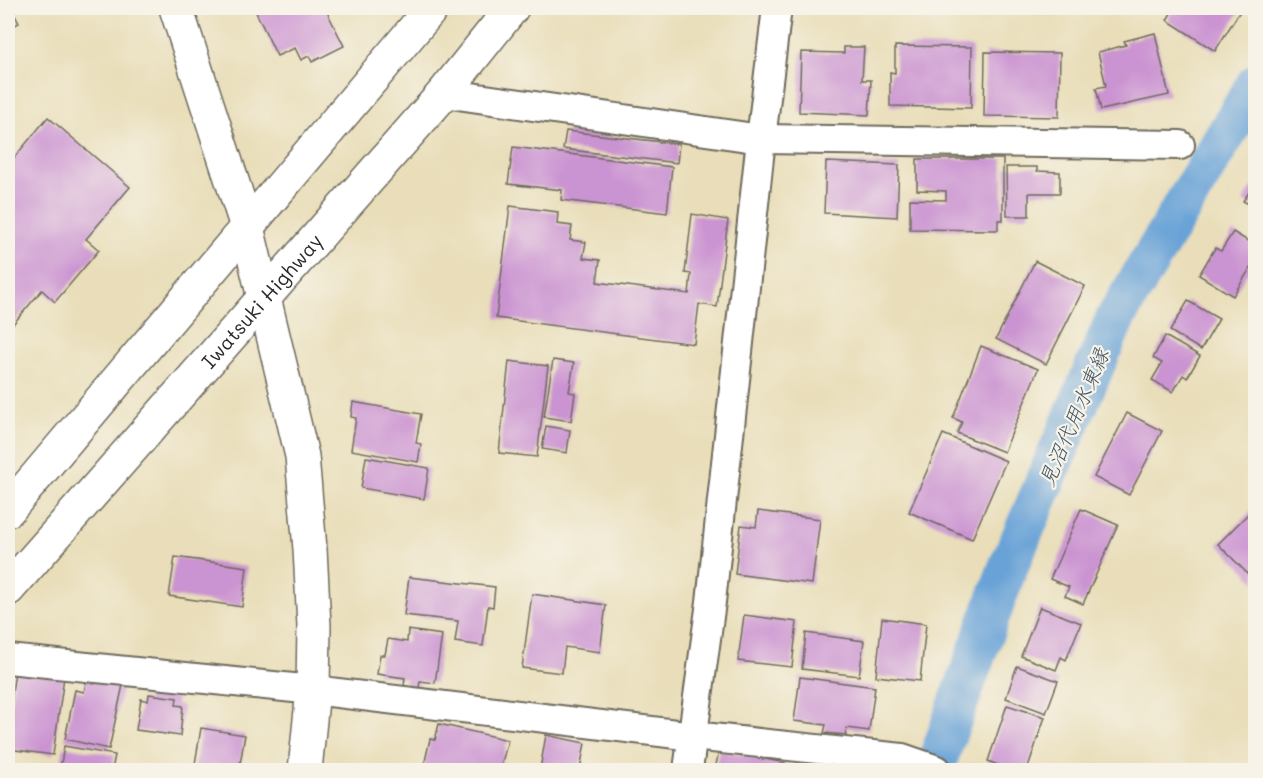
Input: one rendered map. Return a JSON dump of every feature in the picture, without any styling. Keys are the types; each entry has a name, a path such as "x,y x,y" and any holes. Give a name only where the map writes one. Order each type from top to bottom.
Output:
{"main road":[{"path":"176,8 247,227 302,456 314,626 313,690 305,771"},
{"path":"8,510 432,8"},
{"name":"Iwatsuki Highway","path":"8,589 444,93 512,8"}],"street":[{"path":"688,771 711,602 777,8"},
{"path":"444,93 761,139 1180,145"},
{"path":"8,659 313,690 693,736 902,758 937,771"}],"building":[{"path":"8,8 11,8 19,23 8,29"},
{"path":"254,8 325,8 344,46 312,62 309,56 301,60 295,48 277,56"},
{"path":"1090,8 1090,11 1044,9"},
{"path":"1174,8 1242,8 1215,51 1167,20"},
{"path":"1155,33 1169,95 1101,110 1096,88 1106,86 1098,52 1126,45 1124,41"},
{"path":"895,46 972,47 971,108 890,106 890,72 895,73"},
{"path":"844,47 864,47 862,80 871,80 869,115 799,112 801,52 844,53"},
{"path":"985,52 1060,53 1059,117 984,116"},
{"path":"48,117 130,187 86,239 99,250 55,302 42,290 8,330 8,165"},
{"path":"566,131 679,144 677,163 563,149"},
{"path":"513,147 672,167 667,213 561,200 562,190 508,184"},
{"path":"917,159 1003,159 1003,220 998,220 998,230 910,229 910,199 946,200 946,191 917,190"},
{"path":"826,162 899,165 897,217 824,213"},
{"path":"1006,167 1037,167 1037,171 1060,172 1060,193 1029,193 1029,216 1007,216"},
{"path":"1256,182 1256,208 1243,201"},
{"path":"510,206 558,212 557,224 572,226 570,240 586,242 583,258 600,260 597,282 689,294 691,274 685,273 692,214 728,220 717,307 699,304 694,344 496,318"},
{"path":"1233,232 1256,246 1256,259 1233,296 1199,275 1215,248 1221,251"},
{"path":"1035,261 1085,286 1046,364 996,339"},
{"path":"1188,301 1219,319 1201,350 1170,331"},
{"path":"1165,336 1200,356 1187,378 1183,375 1173,392 1152,380 1162,363 1153,358"},
{"path":"981,346 1038,369 1004,452 957,433 962,422 953,418"},
{"path":"553,360 574,363 569,392 575,393 571,421 544,417"},
{"path":"509,361 548,366 537,457 499,453"},
{"path":"353,402 421,414 416,443 421,444 418,462 351,450 356,418 351,417"},
{"path":"1127,413 1162,431 1129,495 1094,477"},
{"path":"546,426 570,430 567,453 542,449"},
{"path":"943,434 1006,461 972,539 909,512"},
{"path":"366,457 429,468 424,499 361,488"},
{"path":"1256,506 1256,582 1218,544"},
{"path":"1081,509 1118,525 1083,604 1065,596 1069,587 1050,579"},
{"path":"758,511 820,519 812,584 735,574 741,525 756,527"},
{"path":"175,557 247,567 242,607 169,596"},
{"path":"409,577 495,587 493,607 488,606 483,646 455,642 458,621 404,615"},
{"path":"532,594 606,605 600,652 565,647 562,673 522,668"},
{"path":"1040,607 1081,623 1066,660 1061,657 1056,670 1021,656"},
{"path":"744,615 797,622 792,667 738,661"},
{"path":"882,618 926,624 920,681 876,676"},
{"path":"408,630 442,635 435,683 420,681 419,688 404,686 405,678 377,674 380,655 385,655 388,639 407,642"},
{"path":"806,633 864,641 859,676 802,669"},
{"path":"1017,666 1058,681 1046,713 1006,698"},
{"path":"15,671 64,677 53,755 8,749 8,724"},
{"path":"800,677 875,687 869,731 847,728 846,735 824,733 826,725 794,721"},
{"path":"87,678 123,685 109,749 65,739 75,690 84,692"},
{"path":"149,694 177,698 176,705 183,706 180,736 136,730 141,699 148,701"},
{"path":"1007,705 1045,717 1027,770 998,770 1000,766 988,761"},
{"path":"439,724 508,740 500,770 423,770 430,739 435,740"},
{"path":"201,728 245,735 239,770 194,770"},
{"path":"546,735 585,743 580,770 540,769"},
{"path":"64,746 115,755 112,770 60,770"},
{"path":"719,750 785,763 784,770 715,770"}],"waterway":[{"name":"見沼代用水東縁","path":"934,770 1007,570 1116,317 1256,84"}]}
